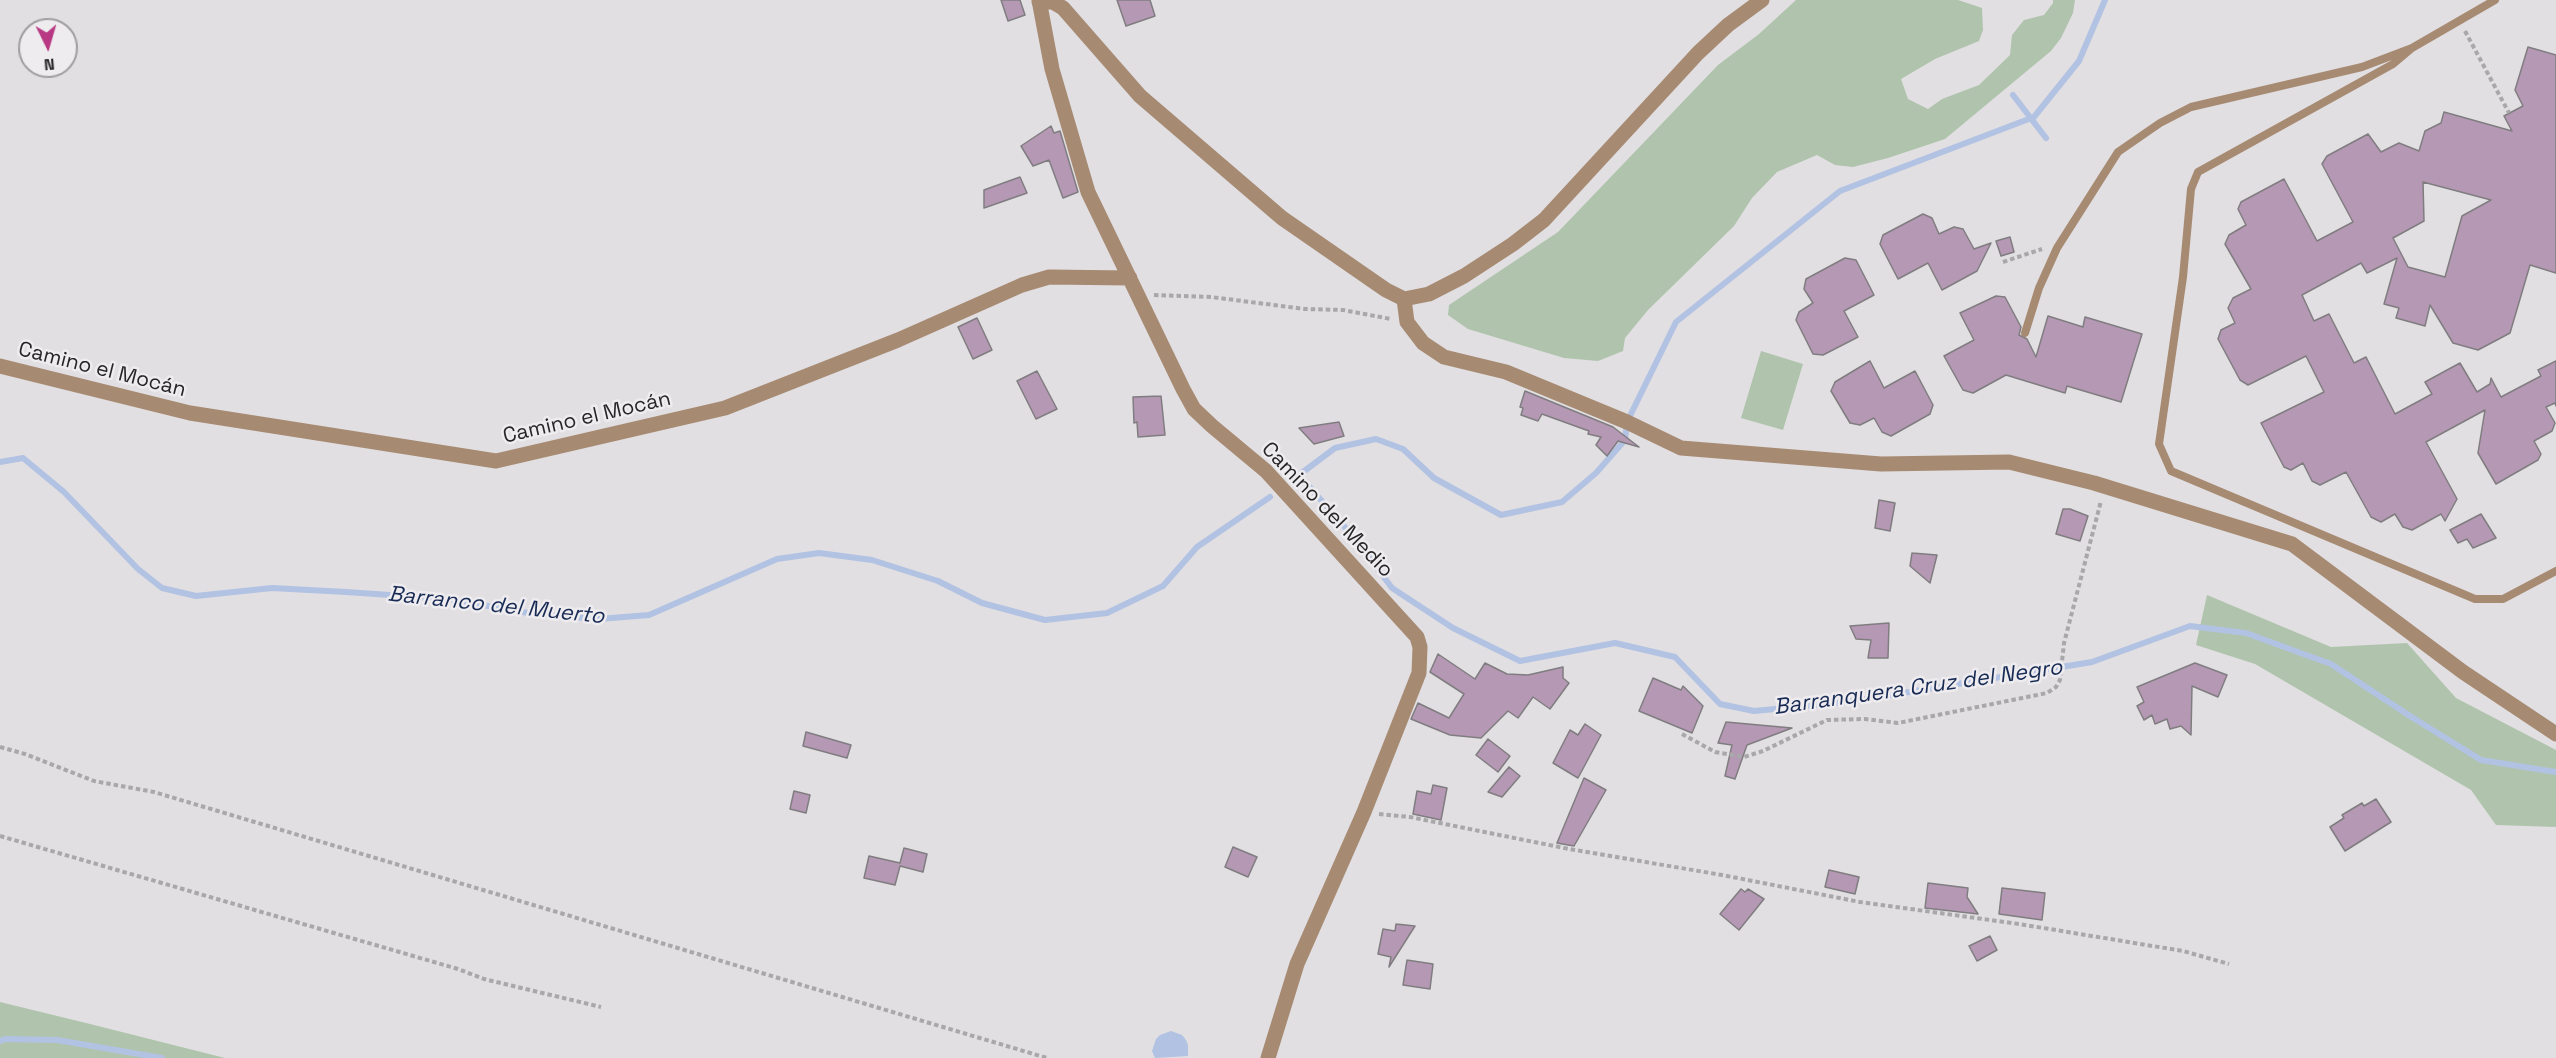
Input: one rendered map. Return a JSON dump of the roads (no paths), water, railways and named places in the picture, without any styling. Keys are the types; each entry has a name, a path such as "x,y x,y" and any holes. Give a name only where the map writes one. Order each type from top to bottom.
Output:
{"street":[{"path":"1039,1 1053,2 1063,8 1140,96 1282,218 1386,290 1404,299 1430,294 1464,276 1513,244 1544,219 1698,53 1728,25 1762,0"},
{"name":"Camino del Medio","path":"1039,1 1052,69 1088,192 1194,409 1266,471 1417,637 1421,658 1419,673 1364,812 1297,964 1268,1058"},
{"name":"Camino el Mocán","path":"0,366 190,413 496,461 725,408 898,340 1022,285 1049,277 1130,278"},
{"path":"1404,299 1407,322 1423,343 1444,357 1506,372 1627,422 1681,448 1881,464 2009,462 2105,486 2292,544 2463,672 2556,734"}],"lane":[{"path":"2025,333 2039,288 2057,248 2118,152 2160,123 2191,107 2362,67 2412,48 2495,0"},
{"path":"2412,48 2393,64 2198,172 2191,189 2183,277 2159,444 2171,471 2475,599 2503,599 2556,571"}],"water":[{"path":"1171,1031 1182,1035 1186,1040 1188,1056 1155,1058 1152,1051 1156,1039"}],"waterway":[{"name":"Barranquera Cruz del Negro","path":"2105,0 2079,61 2034,117 1840,191 1676,322 1627,422 1625,440 1596,473 1562,502 1501,515 1434,478 1403,449 1376,439 1335,448 1299,475 1357,541 1392,588 1453,628 1520,661 1615,643 1675,657 1720,704 1754,711 1848,702 2092,662 2190,626 2246,633 2331,664 2481,760 2556,772"},
{"name":"Barranco del Muerto","path":"2013,95 2046,138"},
{"name":"Barranco del Muerto","path":"0,462 23,458 64,492 138,569 162,588 196,596 272,588 448,599 534,614 599,619 649,615 777,559 819,553 872,560 938,581 982,603 1045,620 1107,613 1163,586 1197,547 1270,497"},
{"path":"0,1041 5,1039 57,1040 162,1058"}]}
